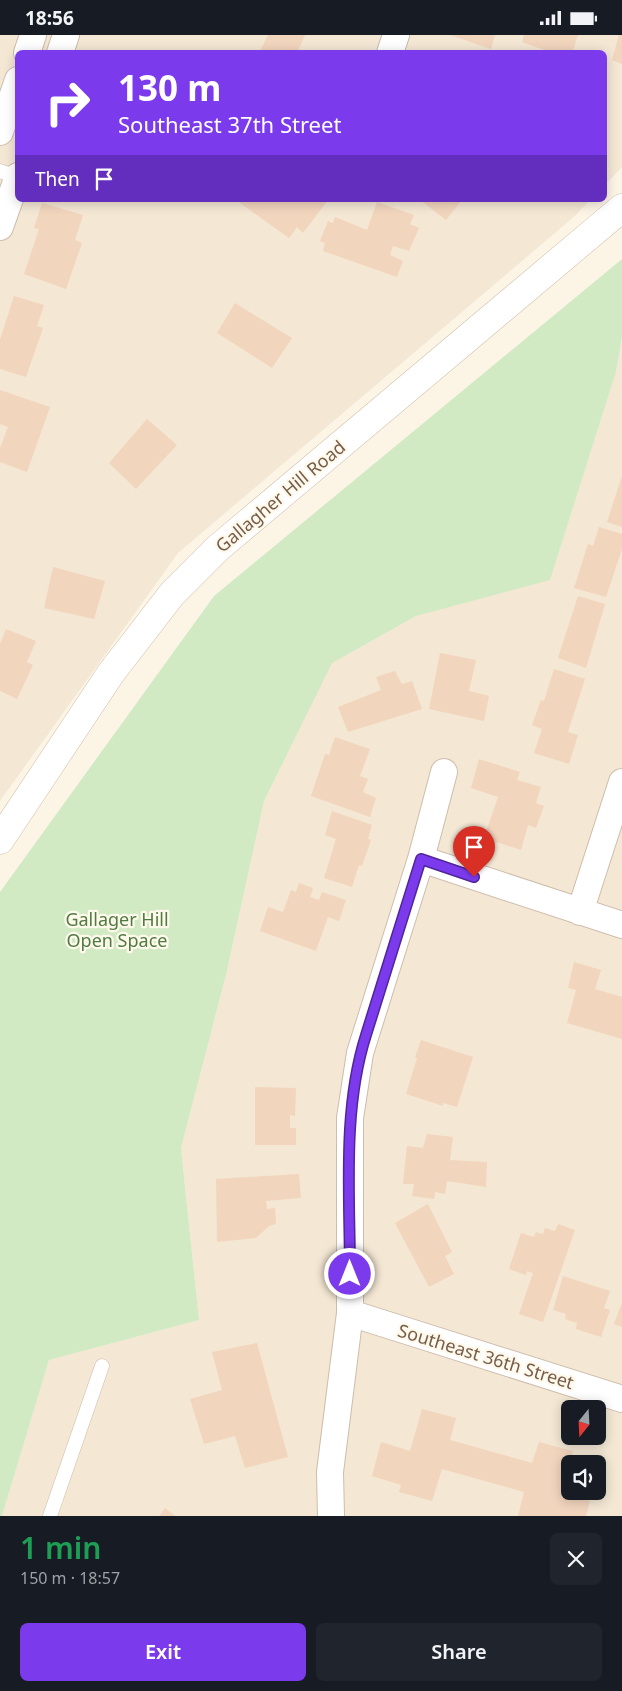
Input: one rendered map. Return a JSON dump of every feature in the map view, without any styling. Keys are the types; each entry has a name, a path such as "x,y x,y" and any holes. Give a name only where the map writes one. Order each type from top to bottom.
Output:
{"street":[{"path":"28,50 33,35"},
{"path":"61,50 66,35"},
{"path":"391,50 396,35"},
{"path":"0,132 15,89"},
{"path":"0,227 15,182"},
{"name":"Gallagher Hill Road","path":"0,840 111,673 172,594 218,548 622,208"},
{"path":"331,1516 330,1472 350,1313 350,1118 360,1053 421,859 444,772"},
{"path":"580,912 622,782"},
{"path":"421,859 622,925"},
{"name":"Southeast 36th Street","path":"350,1313 622,1399"}],"lane":[{"path":"0,171 15,175"},
{"path":"50,1516 102,1366"}],"shaded area":[{"path":"0,35 622,35 622,167 607,183 607,50 15,50 15,202 588,202 575,216 178,553 0,801"},
{"path":"622,336 622,1516 2,1516 49,1360 199,1320 181,1148 226,975 264,801 331,663 416,616 550,579 616,372"}],"green space":[{"name":"Gallager Hill Open Space","path":"622,259 622,336 616,372 550,580 416,616 332,663 264,801 226,975 181,1148 199,1320 49,1360 2,1516 0,1516 0,892 214,596"}],"building":[{"path":"268,35 305,35 298,50 260,50"},
{"path":"450,35 495,35 491,49"},
{"path":"524,35 578,35 573,50 544,50 522,42"},
{"path":"619,35 622,35 622,64 612,60"},
{"path":"326,202 303,233 297,227 289,238 240,203"},
{"path":"377,202 414,215 410,224 419,228 409,251 393,246 390,255 403,261 397,277 323,251 325,243 320,241 328,221 333,223 335,217 367,230"},
{"path":"423,202 460,202 446,220"},
{"path":"42,203 83,215 75,240 82,243 66,289 24,274 39,229 34,228"},
{"path":"14,296 44,305 37,326 43,328 26,377 0,369 0,340"},
{"path":"235,303 292,338 272,368 217,333"},
{"path":"0,390 50,407 27,472 0,462 0,448 8,427 0,424"},
{"path":"147,419 177,445 136,489 109,463"},
{"path":"622,476 622,527 607,522"},
{"path":"599,527 622,534 622,549 606,597 574,588 588,544 593,546"},
{"path":"53,567 105,581 94,619 44,608"},
{"path":"578,596 605,604 586,668 558,658"},
{"path":"6,629 36,641 27,662 33,665 17,699 0,691 0,644"},
{"path":"440,653 476,660 469,691 489,696 484,721 429,709"},
{"path":"554,669 585,679 568,732 578,735 569,764 534,753 542,729 532,725 541,700 544,701"},
{"path":"395,671 402,684 412,681 422,709 348,732 338,707 381,690 376,677"},
{"path":"335,737 370,749 360,776 368,779 363,792 376,798 370,817 311,796 325,754 329,755"},
{"path":"479,759 520,772 517,780 541,787 536,803 544,806 536,828 528,825 521,850 484,838 498,797 471,788"},
{"path":"332,811 372,825 368,839 371,840 362,866 359,865 352,887 324,878 336,839 325,835"},
{"path":"299,883 313,888 310,897 319,900 322,892 346,900 339,921 328,917 316,951 260,931 268,907 283,912 291,890 296,892"},
{"path":"574,962 601,970 595,989 622,997 622,1039 567,1023 576,990 568,988"},
{"path":"421,1040 473,1057 457,1107 443,1103 443,1106 406,1094"},
{"path":"255,1087 296,1088 295,1116 290,1115 290,1128 296,1128 296,1145 255,1145"},
{"path":"427,1134 453,1137 450,1160 487,1162 486,1187 447,1181 445,1194 435,1192 434,1199 412,1196 414,1184 403,1184 407,1146 423,1148"},
{"path":"299,1174 301,1198 266,1201 267,1209 275,1208 276,1224 269,1226 256,1238 217,1242 216,1179"},
{"path":"428,1204 452,1252 445,1256 454,1274 429,1287 395,1223"},
{"path":"558,1224 575,1230 543,1322 519,1314 533,1273 527,1271 526,1275 509,1269 521,1233 534,1237 536,1232 543,1234 545,1228 555,1231"},
{"path":"563,1276 610,1291 604,1308 610,1310 601,1337 576,1329 577,1323 565,1319 566,1314 553,1310"},
{"path":"622,1303 622,1327 614,1324"},
{"path":"257,1343 288,1457 245,1468 235,1436 204,1444 190,1399 222,1390 212,1352"},
{"path":"422,1409 456,1418 450,1440 532,1463 539,1442 573,1451 572,1455 561,1455 561,1500 590,1501 586,1516 518,1516 524,1492 442,1469 432,1501 399,1492 401,1485 372,1476 381,1442 410,1451"},
{"path":"165,1508 175,1516 159,1516"}],"route":[{"path":"350,1274 350,1118 360,1053 421,859 474,877"}]}
